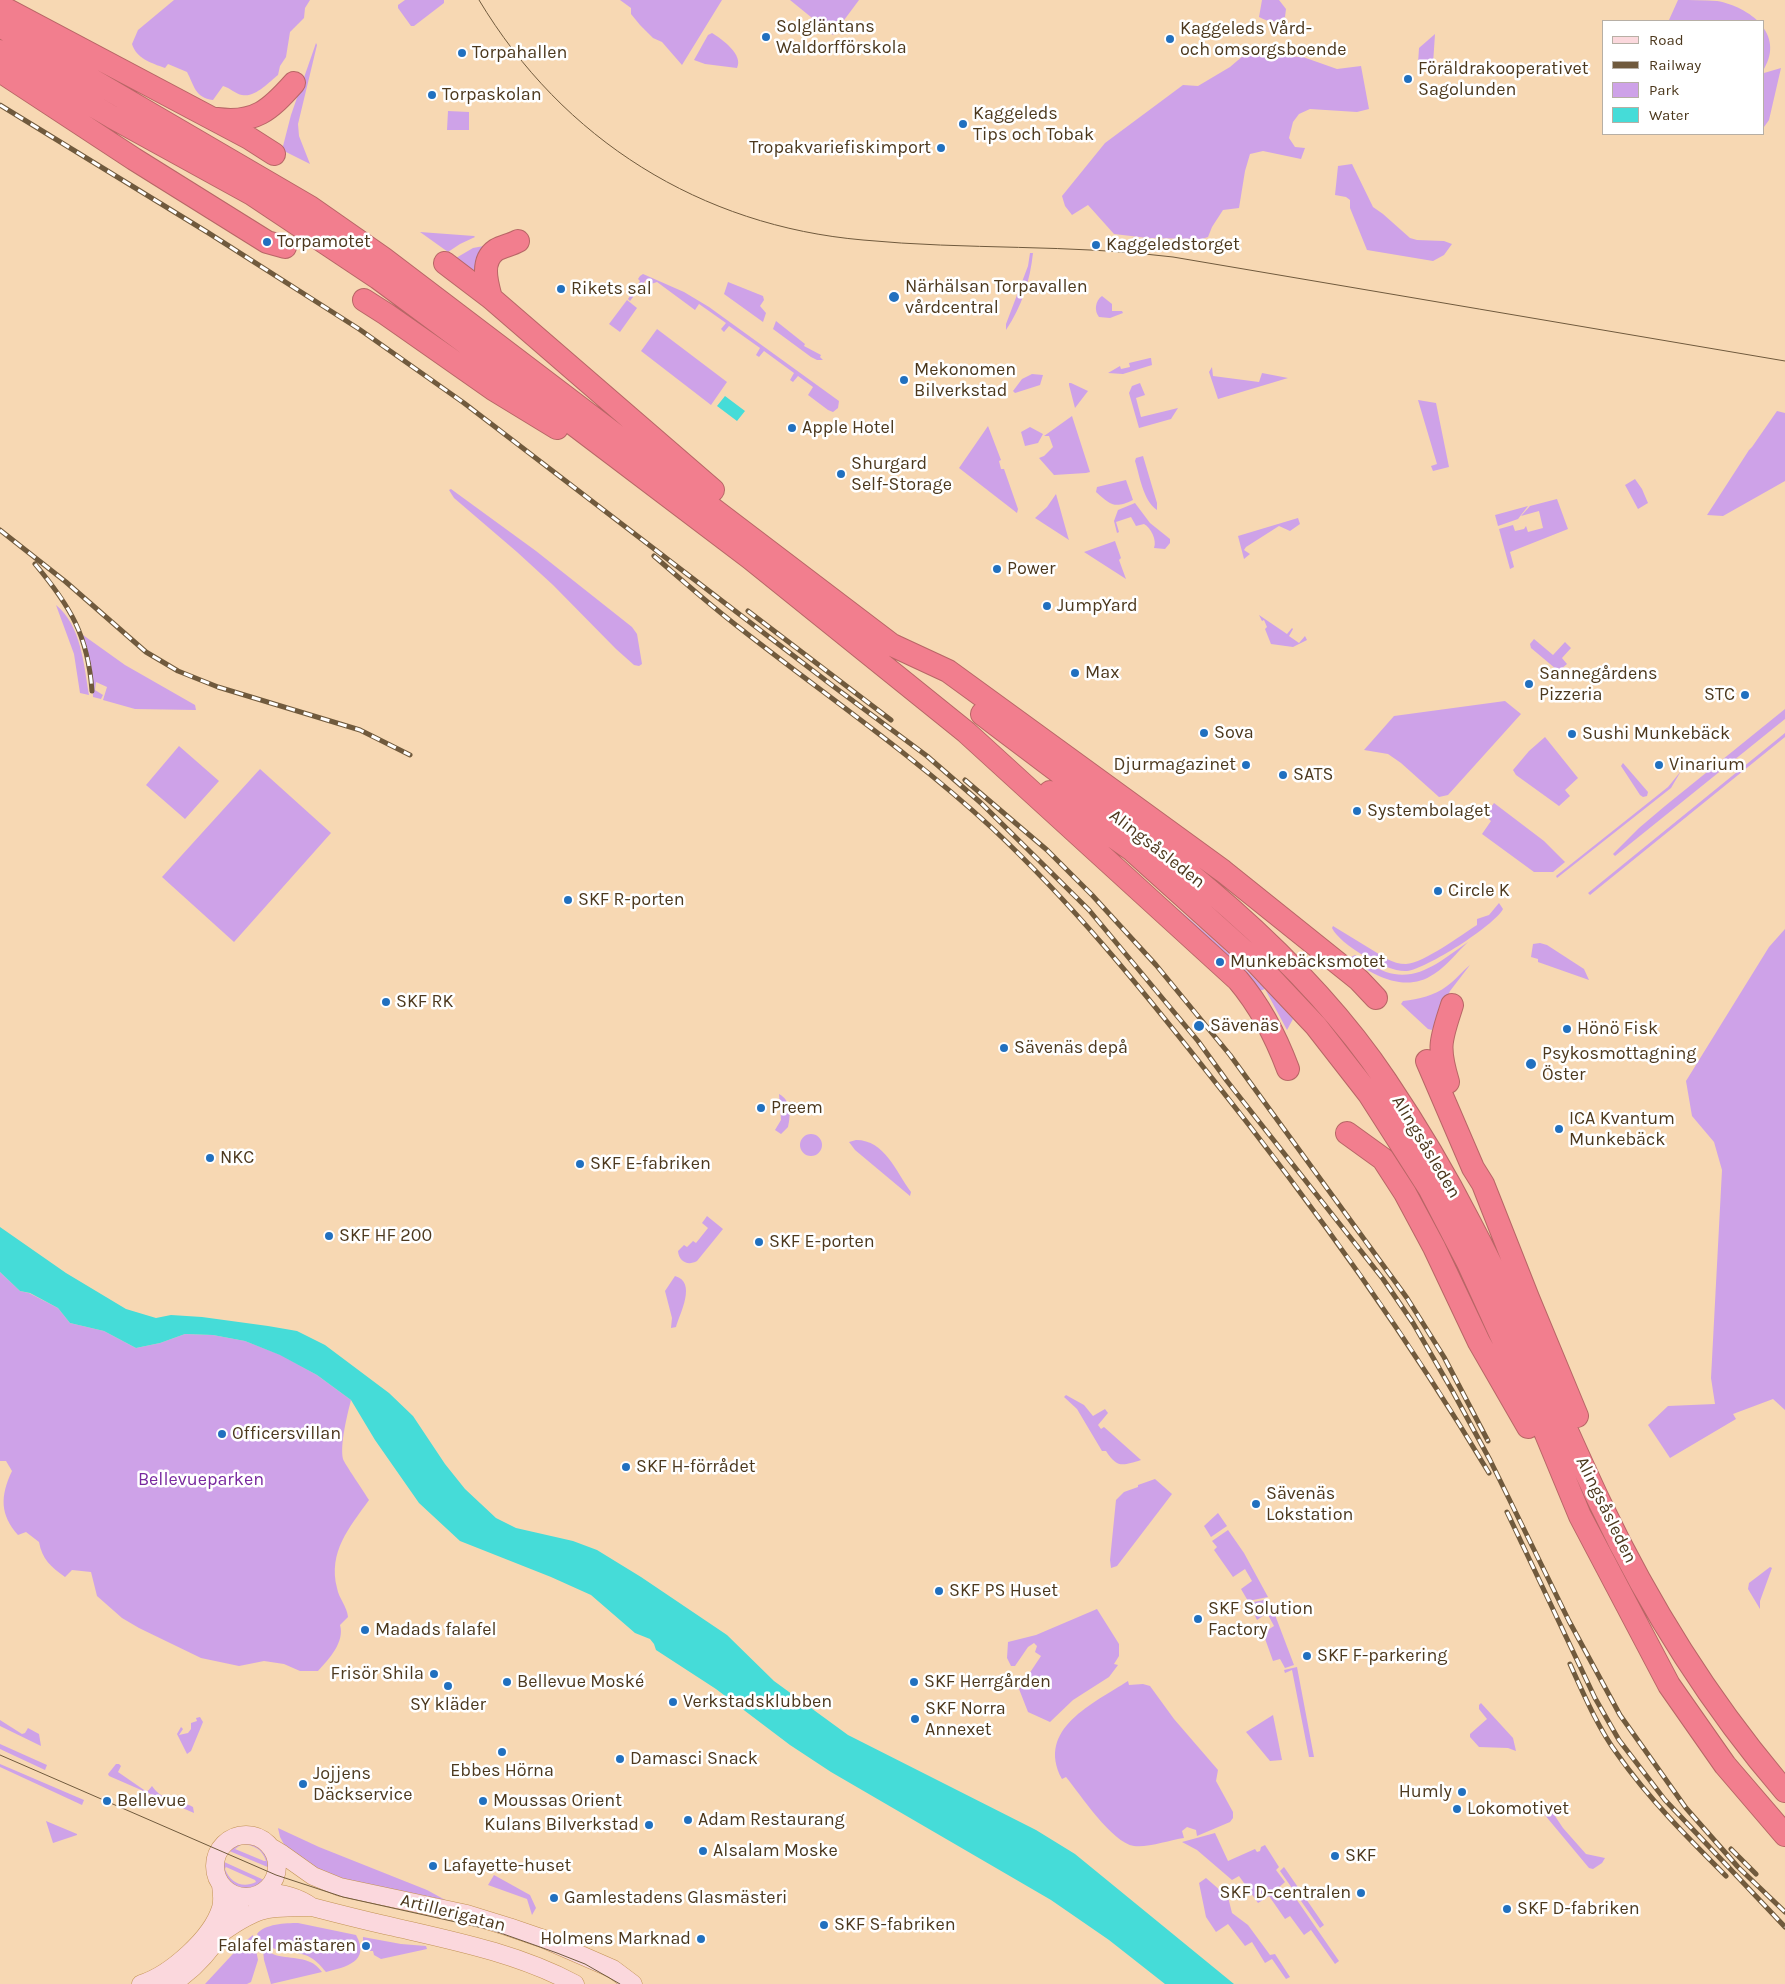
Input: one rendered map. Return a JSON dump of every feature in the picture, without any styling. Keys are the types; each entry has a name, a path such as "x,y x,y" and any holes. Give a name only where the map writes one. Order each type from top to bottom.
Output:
{"highway":[{"path":"0,6 211,118 274,154"},
{"path":"0,26 310,207 383,258 751,548 966,732 1238,980 1255,1000 1277,1042 1288,1069"},
{"path":"0,51 112,117 252,194 378,278 751,548 892,644 948,671 1268,906 1369,989 1376,998"},
{"path":"0,71 134,159 268,242 285,247"},
{"path":"211,118 238,121 258,116 276,102 294,83"},
{"path":"491,298 486,280 488,261 496,250 518,241"},
{"path":"445,263 491,298 723,499 740,518 751,548"},
{"path":"364,300 493,389 751,548"},
{"name":"Alingsåsleden","path":"892,644 1190,874 1265,940 1338,1017 1384,1077 1414,1124 1471,1223 1536,1360 1601,1505 1650,1599 1708,1692 1750,1751 1785,1791"},
{"name":"Alingsåsleden","path":"966,732 1132,850 1252,958 1316,1026 1369,1094 1429,1188 1468,1263 1546,1434 1580,1516 1669,1685 1725,1765 1785,1836"},
{"path":"1452,1005 1442,1035 1441,1060 1458,1112 1479,1166 1483,1184 1612,1501 1625,1551"},
{"path":"1427,1061 1473,1168 1483,1184"},
{"path":"1347,1133 1383,1159 1405,1193 1434,1247 1480,1342 1580,1516"}],"main road":[{"name":"Artillerigatan","path":"575,1984 549,1972 467,1944 312,1907 303,1900 282,1893 232,1894 222,1885 215,1873 215,1862 219,1850 228,1840 239,1835 253,1835 262,1839 312,1876 340,1887 467,1914 510,1927 544,1939 613,1969 633,1984"},
{"path":"172,1984 196,1965 222,1932 235,1906 272,1883 276,1872 276,1858 272,1848"},
{"path":"141,1984 151,1981 172,1968 201,1940 220,1909 222,1885"},
{"path":"222,1932 255,1912 269,1908 312,1907"}],"green space":[{"path":"174,0 310,0 305,8 304,18 290,32 286,57 280,66 278,75 262,89 247,95 240,94 223,86 213,100 202,97 199,94 187,72 168,64 165,68 149,62 137,53 132,44 138,30"},
{"path":"405,0 444,0 444,3 414,26 411,26 398,8 398,5"},
{"path":"620,0 722,0 682,65 662,42 653,38 640,25 631,14 631,8"},
{"path":"790,0 859,0 833,35"},
{"path":"1262,0 1279,0 1286,9 1285,17 1279,21 1272,22 1259,17"},
{"path":"1678,0 1717,1 1729,4 1741,9 1756,20 1669,20"},
{"path":"1765,31 1770,44 1769,56 1765,66"},
{"path":"712,33 726,43 735,53 738,63 737,68 705,64 694,60 708,35"},
{"path":"1435,34 1433,64 1418,64 1419,48"},
{"path":"316,43 298,124 299,136 310,164 282,150 291,115"},
{"path":"1244,55 1303,57 1337,69 1361,66 1369,109 1357,112 1310,109 1299,114 1293,122 1289,138 1295,147 1305,148 1301,159 1263,151 1250,154 1245,171 1239,208 1223,210 1208,237 1202,239 1148,238 1114,234 1088,205 1072,215 1065,206 1062,196 1105,143 1183,85 1198,86 1230,67"},
{"path":"1781,68 1769,120 1765,126 1765,73"},
{"path":"448,111 469,112 469,130 447,130"},
{"path":"1352,164 1373,207 1410,238 1444,241 1452,244 1444,255 1433,261 1367,250 1350,208 1350,200 1346,197 1335,195 1338,166"},
{"path":"420,232 474,236 475,237 448,252"},
{"path":"489,245 479,276 456,258 473,248"},
{"path":"1030,253 1033,253 1032,263 1024,293 1017,312 1006,330 1006,324 1028,266"},
{"path":"643,274 684,292 709,307 839,401 838,408 833,412 828,410 808,395 813,387 798,376 793,382 790,380 794,373 764,351 759,357 756,355 760,348 729,326 724,332 721,329 726,323 699,304 695,310 657,282 651,284 646,280 630,301 628,299 640,281 638,279"},
{"path":"728,282 763,296 764,300 760,306 766,313 763,322 724,294"},
{"path":"1102,296 1112,304 1112,311 1122,311 1123,313 1110,318 1099,317 1096,312 1096,306"},
{"path":"627,300 637,308 620,332 609,324"},
{"path":"776,321 805,344 804,346 821,355 820,357 823,360 811,357 773,329"},
{"path":"657,329 727,382 711,405 641,351"},
{"path":"1151,358 1152,365 1123,374 1108,373 1120,366 1121,369 1130,367 1129,363"},
{"path":"1212,367 1213,376 1259,382 1262,373 1288,378 1218,399 1209,372"},
{"path":"1032,374 1043,375 1040,385 1015,393 1013,391 1022,379"},
{"path":"1071,383 1088,391 1075,408 1069,385"},
{"path":"1140,383 1145,395 1136,398 1141,417 1178,408 1171,419 1139,428 1129,393 1132,386"},
{"path":"1418,400 1436,403 1449,467 1433,471 1431,466 1437,464"},
{"path":"1777,411 1785,413 1785,481 1723,516 1707,515 1749,450"},
{"path":"1072,416 1090,472 1054,475 1039,458 1044,456 1053,447 1049,436 1044,436"},
{"path":"988,426 1001,460 999,461 1001,469 1004,469 1018,509 1017,513 959,468"},
{"path":"1030,427 1043,434 1038,443 1025,446 1021,432"},
{"path":"1143,456 1157,503 1157,510 1148,500 1140,481 1135,461 1136,458"},
{"path":"1635,479 1648,503 1638,509 1625,485"},
{"path":"1126,480 1133,500 1127,503 1117,505 1109,503 1096,492 1097,487"},
{"path":"451,489 536,551 632,627 637,634 642,664 639,666 634,665 616,649 553,585 454,498 449,490"},
{"path":"1056,494 1069,540 1035,518 1047,507"},
{"path":"1557,499 1568,529 1510,552 1514,567 1510,569 1499,529 1513,525 1515,531 1524,529 1526,526 1528,532 1543,528 1539,511 1521,516 1530,506"},
{"path":"1135,503 1150,523 1170,539 1170,543 1165,549 1154,548 1153,534 1149,528 1144,524 1136,526 1131,517 1116,522 1119,532 1117,533 1114,521 1118,510"},
{"path":"1528,506 1518,519 1498,526 1495,515"},
{"path":"1298,518 1300,524 1290,531 1279,526 1246,547 1244,550 1250,554 1244,559 1238,536"},
{"path":"1115,541 1121,558 1119,560 1126,579 1084,552"},
{"path":"56,605 71,623 76,634 83,659 89,695 80,693 74,654"},
{"path":"1259,615 1287,634 1292,628 1289,636 1299,643 1305,636 1307,640 1293,647 1271,644 1265,629 1267,627"},
{"path":"83,635 125,665 195,705 196,710 135,709 103,700 107,687 96,682 95,690 103,695 101,699 93,697 92,671"},
{"path":"1534,639 1553,655 1565,642 1571,648 1562,658 1567,664 1561,669 1556,669 1531,648 1530,644"},
{"path":"1505,701 1521,714 1448,795 1439,797 1388,754 1364,750 1394,716"},
{"path":"1785,709 1785,719 1615,856 1613,854 1665,806"},
{"path":"1785,733 1785,737 1590,895 1588,893"},
{"path":"1545,737 1578,778 1565,790 1570,796 1559,806 1516,775 1513,770 1529,751"},
{"path":"179,746 219,781 185,819 146,785"},
{"path":"1623,763 1648,792 1647,796 1643,797 1640,795 1621,766"},
{"path":"260,769 331,833 234,942 162,877"},
{"path":"1681,771 1671,788 1557,878 1556,876 1668,787"},
{"path":"1494,803 1544,841 1565,862 1553,872 1534,872 1482,834 1491,821 1485,815"},
{"path":"1121,863 1189,918 1265,989 1257,992"},
{"path":"1499,903 1503,909 1487,926 1474,936 1429,963 1407,971 1388,968 1365,957 1344,942 1332,928 1333,926 1387,959 1396,963 1406,964 1432,954 1477,925 1477,919 1489,915"},
{"path":"1785,929 1785,1410 1773,1399 1733,1414 1736,1419 1670,1458 1648,1425 1668,1406 1715,1404 1711,1378 1722,1170 1714,1142 1692,1116 1686,1081 1769,947"},
{"path":"1468,942 1439,971 1423,980 1412,982 1390,980 1379,976 1349,958 1355,955 1386,972 1398,975 1409,974 1430,968"},
{"path":"1533,944 1547,945 1584,969 1589,980 1538,962 1538,959 1531,957"},
{"path":"1470,965 1450,991 1432,1030 1428,1029 1401,1004 1403,1001 1437,992 1453,981"},
{"path":"1266,990 1293,1019 1287,1030"},
{"path":"779,1094 786,1100 790,1113 788,1127 781,1134 775,1130 781,1120"},
{"path":"811,1134 819,1137 822,1145 819,1153 811,1156 803,1153 800,1145 803,1137"},
{"path":"856,1140 866,1141 875,1145 889,1158 911,1192 910,1196 855,1150 849,1142"},
{"path":"707,1216 723,1229 697,1261 684,1262 680,1258 678,1251 684,1245 687,1247 693,1241 696,1243 708,1228 702,1223"},
{"name":"Bellevueparken","path":"0,1272 20,1291 29,1293 58,1308 70,1323 104,1331 136,1348 160,1343 185,1334 213,1335 245,1341 281,1355 317,1375 351,1400 343,1438 343,1459 369,1500 354,1520 338,1552 335,1563 335,1575 338,1592 348,1617 340,1625 340,1638 335,1650 318,1671 300,1671 284,1664 264,1661 239,1666 201,1658 122,1618 97,1596 91,1572 72,1570 65,1577 48,1562 42,1553 39,1542 26,1532 18,1535 12,1528 5,1513 4,1497 12,1471 6,1461 0,1461"},
{"path":"675,1276 682,1279 686,1291 676,1327 671,1328 672,1318 665,1291"},
{"path":"1066,1395 1084,1405 1093,1416 1105,1409 1108,1413 1098,1425 1101,1429 1104,1427 1141,1460 1129,1464 1120,1464 1113,1460 1106,1451 1102,1451 1077,1409 1064,1397"},
{"path":"1155,1479 1172,1494 1117,1566 1111,1568 1110,1560 1116,1500 1124,1492"},
{"path":"1218,1513 1227,1526 1211,1537 1204,1526"},
{"path":"1228,1530 1244,1553 1268,1597 1248,1601 1241,1589 1252,1581 1245,1569 1233,1577 1214,1550 1217,1547 1212,1541"},
{"path":"1770,1567 1772,1568 1760,1601 1760,1609 1748,1589 1749,1583"},
{"path":"1269,1599 1294,1665 1285,1668 1280,1659 1273,1661 1263,1633 1274,1626 1267,1613 1257,1620 1249,1603"},
{"path":"1097,1609 1119,1644 1119,1656 1114,1664 1118,1665 1109,1677 1073,1700 1050,1722 1028,1712 1019,1689 1041,1656 1035,1652 1037,1646 1034,1643 1028,1647 1015,1666 1011,1666 1007,1658 1008,1642 1036,1635"},
{"path":"1297,1667 1314,1757 1309,1757 1292,1670 1285,1673 1284,1670"},
{"path":"1128,1681 1129,1685 1143,1684 1150,1686 1174,1719 1218,1770 1216,1781 1233,1812 1233,1818 1230,1822 1197,1836 1196,1830 1187,1827 1182,1831 1184,1838 1152,1845 1134,1846 1125,1843 1116,1836 1097,1817 1066,1777 1062,1779 1056,1761 1056,1746 1062,1732 1085,1708"},
{"path":"1481,1703 1513,1738 1516,1751 1508,1748 1479,1747 1470,1737 1470,1734 1487,1719 1479,1709"},
{"path":"1273,1715 1282,1760 1270,1761 1246,1732"},
{"path":"200,1717 203,1722 191,1751 187,1754 177,1734 181,1727 183,1729 179,1735 188,1733 191,1729 191,1723 197,1721 196,1718"},
{"path":"0,1720 22,1734 28,1728 39,1734 41,1746 0,1726"},
{"path":"0,1744 47,1765 45,1770 0,1749"},
{"path":"0,1764 84,1800 82,1805 0,1767"},
{"path":"116,1764 121,1766 118,1772 147,1792 152,1786 166,1798 193,1807 194,1813 109,1776 108,1774"},
{"path":"1551,1810 1563,1828 1586,1854 1605,1858 1602,1863 1593,1869 1589,1868 1544,1814"},
{"path":"46,1821 77,1834 77,1835 53,1843"},
{"path":"278,1828 319,1847 427,1890 449,1902 328,1876 286,1848"},
{"path":"1215,1833 1228,1861 1255,1849 1257,1852 1260,1851 1261,1847 1265,1845 1279,1867 1276,1870 1285,1882 1277,1889 1282,1895 1290,1890 1339,1961 1335,1964 1311,1930 1304,1935 1290,1916 1285,1919 1269,1896 1258,1903 1239,1876 1232,1880 1197,1850 1182,1842"},
{"path":"239,1841 257,1844 262,1847 268,1856 270,1868 227,1850","holes":["242,1844 260,1851 266,1861 235,1849"]},
{"path":"222,1861 264,1880 258,1886 243,1888 230,1882 225,1876","holes":["226,1867 256,1882 246,1885 237,1883 230,1878 225,1869"]},
{"path":"1284,1867 1324,1925 1320,1928 1280,1871"},
{"path":"494,1875 530,1895 536,1908 532,1915 527,1899 488,1885"},
{"path":"1206,1878 1228,1897 1232,1913 1248,1925 1270,1955 1275,1954 1290,1977 1286,1979 1272,1959 1265,1963 1252,1942 1245,1946 1228,1924 1216,1932 1206,1917 1199,1883"},
{"path":"298,1923 356,1935 360,1944 358,1957 348,1965 326,1972 319,1964 305,1955 272,1948 261,1940 257,1934 270,1926"},
{"path":"253,1935 258,1960 251,1982 247,1984 205,1984 243,1943"},
{"path":"363,1937 401,1944 426,1946 427,1949 381,1959 374,1955 373,1951 365,1951 364,1949 367,1948 366,1941 363,1941"},
{"path":"263,1950 277,1955 308,1961 322,1972 271,1984"}],"water":[{"path":"725,396 745,411 737,421 717,406"},
{"path":"0,1227 66,1273 126,1309 156,1318 171,1315 202,1317 297,1331 325,1345 389,1393 413,1416 445,1464 465,1489 496,1518 516,1528 573,1541 597,1550 641,1577 727,1635 774,1681 848,1735 1036,1830 1075,1854 1234,1984 1165,1984 1109,1940 1051,1900 831,1772 790,1745 716,1689 656,1650 650,1639 635,1633 591,1595 460,1541 419,1503 375,1440 351,1400 317,1375 280,1355 245,1341 213,1335 185,1334 160,1343 136,1348 104,1331 70,1323 58,1308 30,1293 20,1291 0,1272"}],"tram line":[{"path":"479,0 513,50 552,95 595,134 642,167 692,195 746,216 803,231 863,240 941,245 1096,250 1173,257 1785,361"},
{"path":"0,1755 276,1875 343,1897 492,1930 585,1964 620,1984"}],"railway":[{"path":"0,105 207,232 359,329 464,403 927,756 981,803 1089,910 1198,1041 1227,1081 1383,1279 1413,1323 1490,1460 1569,1621 1620,1715 1686,1808 1738,1867 1785,1912"},
{"path":"0,530 66,582 146,652 178,671 218,687 360,730 410,755"},
{"path":"654,556 730,620 900,750 962,801 992,828 1078,916 1131,977 1246,1121 1320,1219 1424,1369 1489,1473"},
{"path":"35,564 58,594 75,622 86,653 92,691"},
{"path":"748,611 891,720"},
{"path":"965,780 1047,850 1092,895 1156,965 1230,1055 1407,1298 1444,1357 1488,1441"},
{"path":"1507,1512 1595,1698 1619,1740 1665,1800 1785,1927"},
{"path":"1570,1664 1598,1723 1618,1755 1656,1803 1726,1876"},
{"path":"1731,1849 1756,1874"}],"place":[{"name":"Solgläntans Waldorfförskola","path":"766,37"},
{"name":"Kaggeleds Vård- och omsorgsboende","path":"1170,39"},
{"name":"Torpahallen","path":"462,53"},
{"name":"Föräldrakooperativet Sagolunden","path":"1408,79"},
{"name":"Torpaskolan","path":"432,95"},
{"name":"Kaggeleds Tips och Tobak","path":"963,124"},
{"name":"Tropakvariefiskimport","path":"941,148"},
{"name":"Torpamotet","path":"267,242"},
{"name":"Kaggeledstorget","path":"1096,245"},
{"name":"Rikets sal","path":"561,289"},
{"name":"Närhälsan Torpavallen vårdcentral","path":"894,297"},
{"name":"Mekonomen Bilverkstad","path":"904,380"},
{"name":"Apple Hotel","path":"792,428"},
{"name":"Shurgard Self-Storage","path":"841,474"},
{"name":"Power","path":"997,569"},
{"name":"JumpYard","path":"1047,606"},
{"name":"Max","path":"1075,673"},
{"name":"Sannegårdens Pizzeria","path":"1529,684"},
{"name":"STC","path":"1745,695"},
{"name":"Sova","path":"1204,733"},
{"name":"Sushi Munkebäck","path":"1572,734"},
{"name":"Djurmagazinet","path":"1246,765"},
{"name":"Vinarium","path":"1659,765"},
{"name":"SATS","path":"1283,775"},
{"name":"Systembolaget","path":"1357,811"},
{"name":"Circle K","path":"1438,891"},
{"name":"SKF R-porten","path":"568,900"},
{"name":"Munkebäcksmotet","path":"1220,962"},
{"name":"SKF RK","path":"386,1002"},
{"name":"Sävenäs","path":"1199,1026"},
{"name":"Hönö Fisk","path":"1567,1029"},
{"name":"Sävenäs depå","path":"1004,1048"},
{"name":"Psykosmottagning Öster","path":"1531,1064"},
{"name":"Preem","path":"761,1108"},
{"name":"ICA Kvantum Munkebäck","path":"1559,1129"},
{"name":"NKC","path":"210,1158"},
{"name":"SKF E-fabriken","path":"580,1164"},
{"name":"SKF HF 200","path":"329,1236"},
{"name":"SKF E-porten","path":"759,1242"},
{"name":"Officersvillan","path":"222,1434"},
{"name":"SKF H-förrådet","path":"626,1467"},
{"name":"Sävenäs Lokstation","path":"1256,1504"},
{"name":"SKF PS Huset","path":"939,1591"},
{"name":"SKF Solution Factory","path":"1198,1619"},
{"name":"Madads falafel","path":"365,1630"},
{"name":"SKF F-parkering","path":"1307,1656"},
{"name":"Frisör Shila","path":"434,1674"},
{"name":"Bellevue Moské","path":"507,1682"},
{"name":"SKF Herrgården","path":"914,1682"},
{"name":"SY kläder","path":"448,1686"},
{"name":"Verkstadsklubben","path":"673,1702"},
{"name":"SKF Norra Annexet","path":"915,1719"},
{"name":"Ebbes Hörna","path":"502,1752"},
{"name":"Damasci Snack","path":"620,1759"},
{"name":"Jojjens Däckservice","path":"303,1784"},
{"name":"Humly","path":"1462,1792"},
{"name":"Bellevue","path":"107,1801"},
{"name":"Moussas Orient","path":"483,1801"},
{"name":"Lokomotivet","path":"1457,1809"},
{"name":"Adam Restaurang","path":"688,1820"},
{"name":"Kulans Bilverkstad","path":"649,1825"},
{"name":"Alsalam Moske","path":"703,1851"},
{"name":"SKF","path":"1335,1856"},
{"name":"Lafayette-huset","path":"433,1866"},
{"name":"SKF D-centralen","path":"1361,1893"},
{"name":"Gamlestadens Glasmästeri","path":"554,1898"},
{"name":"SKF D-fabriken","path":"1507,1909"},
{"name":"SKF S-fabriken","path":"824,1925"},
{"name":"Holmens Marknad","path":"701,1939"},
{"name":"Falafel mästaren","path":"366,1946"}]}
